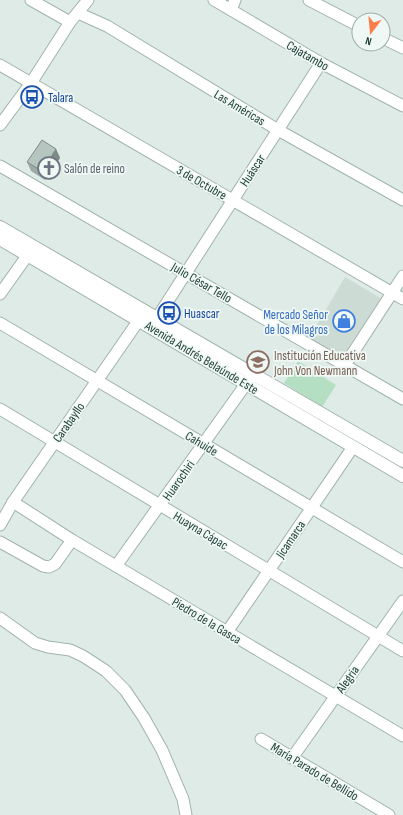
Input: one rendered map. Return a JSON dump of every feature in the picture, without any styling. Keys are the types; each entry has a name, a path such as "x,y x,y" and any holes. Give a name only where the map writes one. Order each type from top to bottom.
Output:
{"street":[{"path":"31,0 70,22"},
{"path":"0,126 31,83 70,22 88,0"},
{"name":"Cajatambo","path":"214,0 233,5 321,63 403,106"},
{"path":"309,0 351,22"},
{"name":"Las Américas","path":"78,13 107,26 278,130 403,200"},
{"path":"391,42 403,48"},
{"name":"Huáscar","path":"157,318 321,63"},
{"name":"3 de Octubre","path":"0,65 403,299"},
{"name":"Julio César Tello","path":"0,166 403,399"},
{"name":"Avenida Andrés Belaúnde Este","path":"0,227 31,251 139,320 403,476"},
{"name":"Avenida Andrés Belaúnde Este","path":"0,239 31,251 157,318 403,460"},
{"path":"0,294 31,251"},
{"path":"345,365 391,292 403,276"},
{"name":"Carabayllo","path":"0,525 13,502 139,320"},
{"name":"Cahuide","path":"0,324 403,562"},
{"name":"Huarochiri","path":"116,566 253,374"},
{"name":"Huayna Cápac","path":"0,409 403,651"},
{"name":"Jicamarca","path":"227,632 353,447"},
{"name":"Piedro de la Gasca","path":"13,502 72,540 403,736"},
{"path":"0,542 43,566 48,566 55,564 72,540"},
{"name":"Alegria","path":"292,758 403,601"},
{"path":"0,618 35,643 48,647 70,650 83,656 106,671 125,690 144,718 162,750 183,799 186,815"},
{"name":"María Parado de Bellido","path":"261,739 389,815"}],"shaded area":[{"name":"Mercado Señor de los Milagros","path":"345,277 382,299 342,363 307,342"}],"green space":[{"path":"298,361 336,385 322,407 284,383"}],"building":[{"path":"42,140 56,149 42,171 27,162"}],"place":[{"name":"Talara","path":"32,97"},
{"name":"Salón de reino","path":"49,168"},
{"name":"Huascar","path":"169,313"},
{"name":"Mercado Señor de los Milagros","path":"344,321"},
{"name":"Institución Educativa John Von Newmann","path":"258,362"}]}
